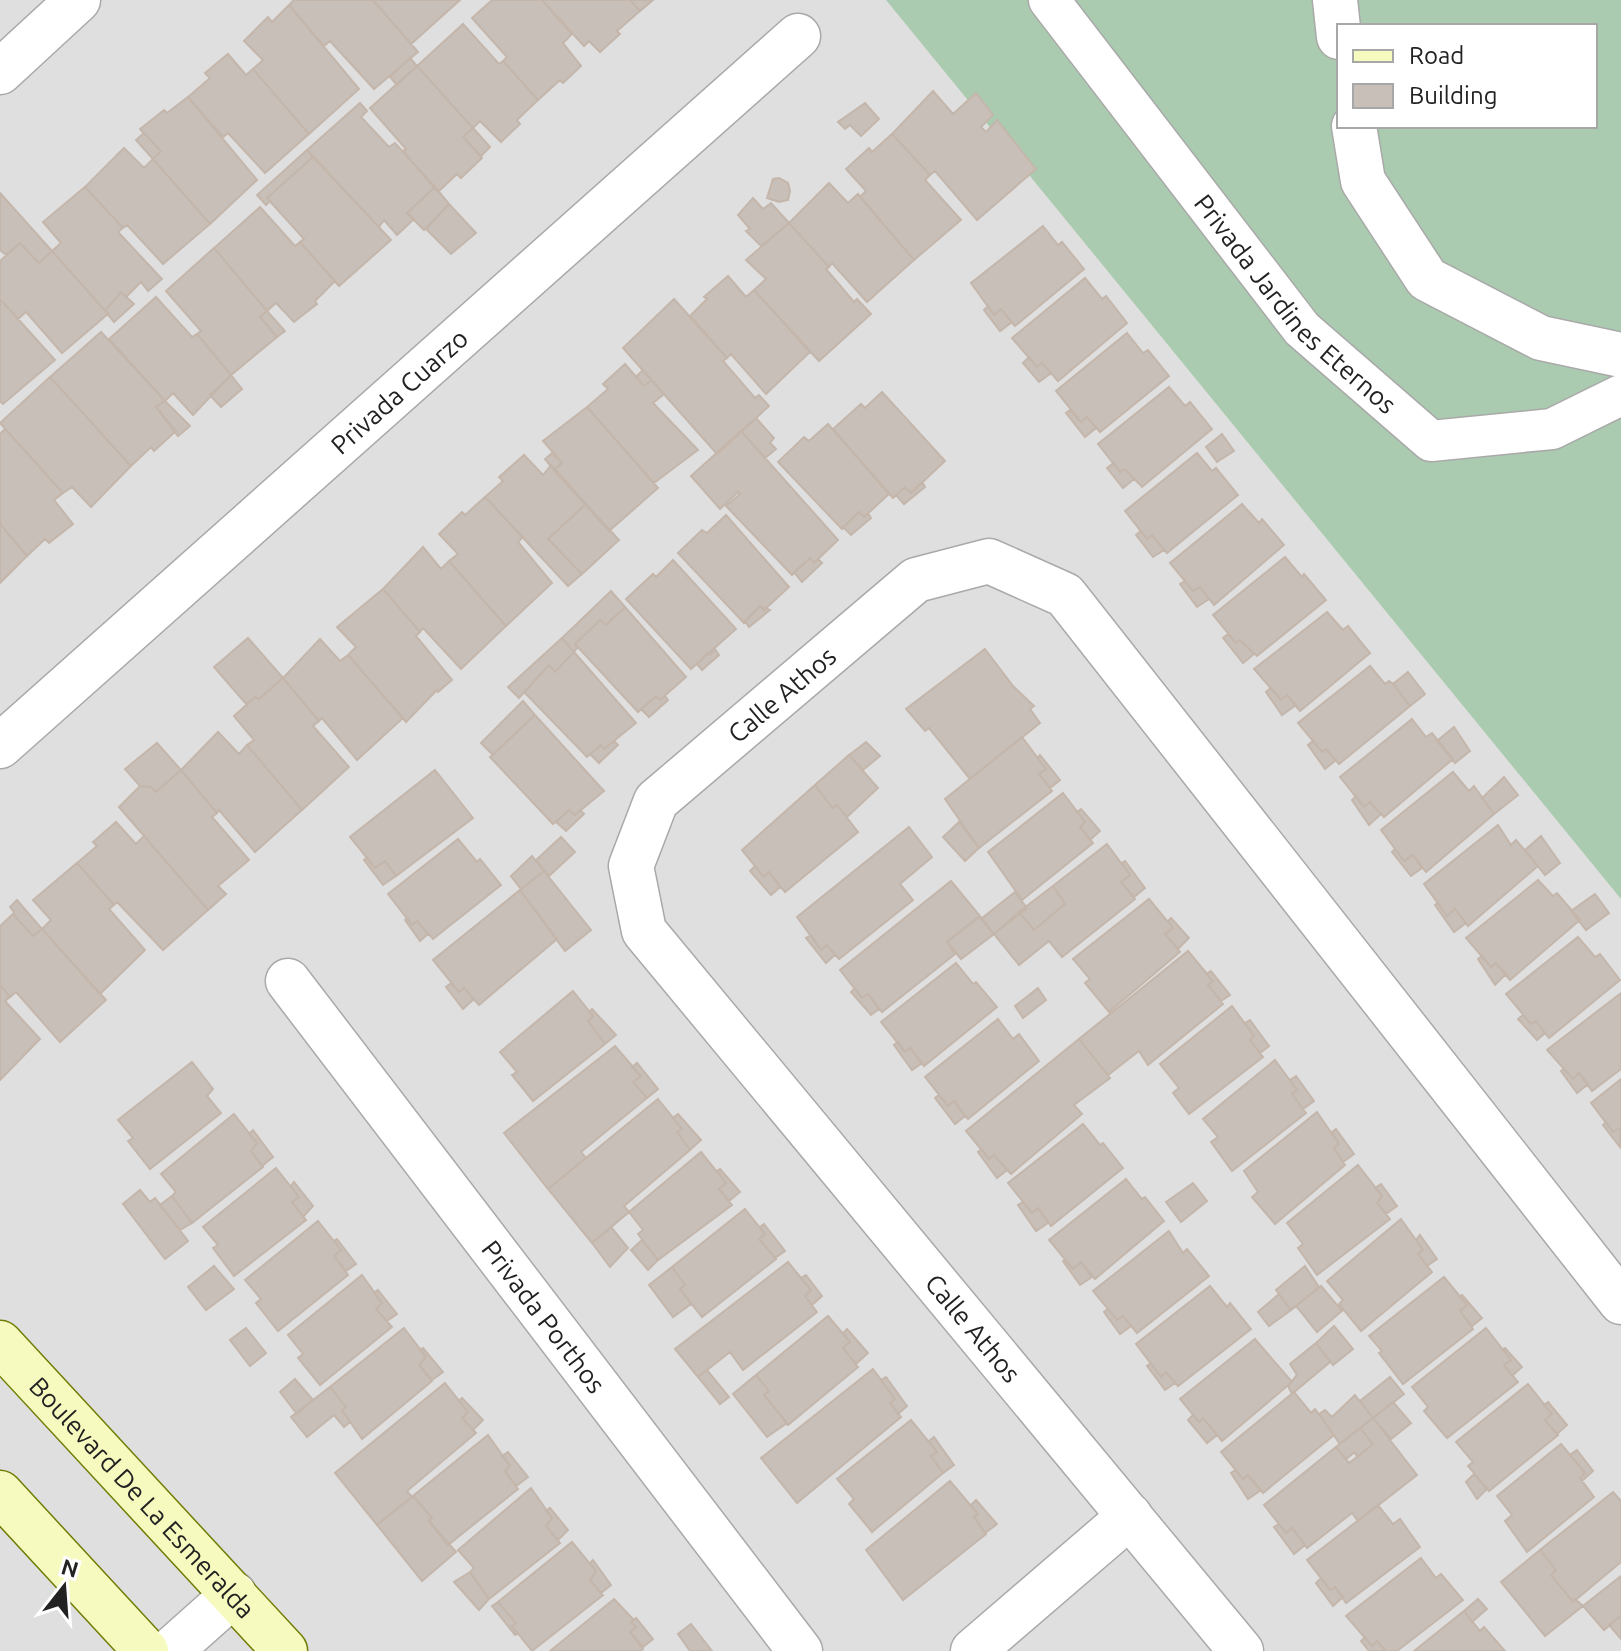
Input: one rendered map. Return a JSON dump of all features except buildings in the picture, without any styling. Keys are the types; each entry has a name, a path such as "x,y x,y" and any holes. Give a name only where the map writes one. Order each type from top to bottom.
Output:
{"street":[{"path":"0,72 78,0"},
{"path":"1335,0 1338,24"},
{"name":"Privada Cuarzo","path":"0,746 798,36"},
{"path":"1354,128 1363,181 1427,279 1541,338 1621,355"},
{"name":"Calle Athos","path":"1241,1651 644,931 631,866 656,801 916,580 989,561 1065,595 1621,1302"},
{"name":"Privada Porthos","path":"288,981 800,1651"},
{"name":"Boulevard De La Esmeralda","path":"0,1343 285,1651"},
{"path":"0,1493 146,1651"},
{"path":"973,1651 1130,1516"},
{"path":"170,1651 234,1594"}],"lane":[{"name":"Privada Jardines Eternos","path":"1049,0 1302,329 1431,441 1552,429 1621,395"}],"shaded area":[{"path":"0,0 1621,0 1621,1651 0,1651"}],"green space":[{"path":"886,0 1621,0 1621,899"}]}
